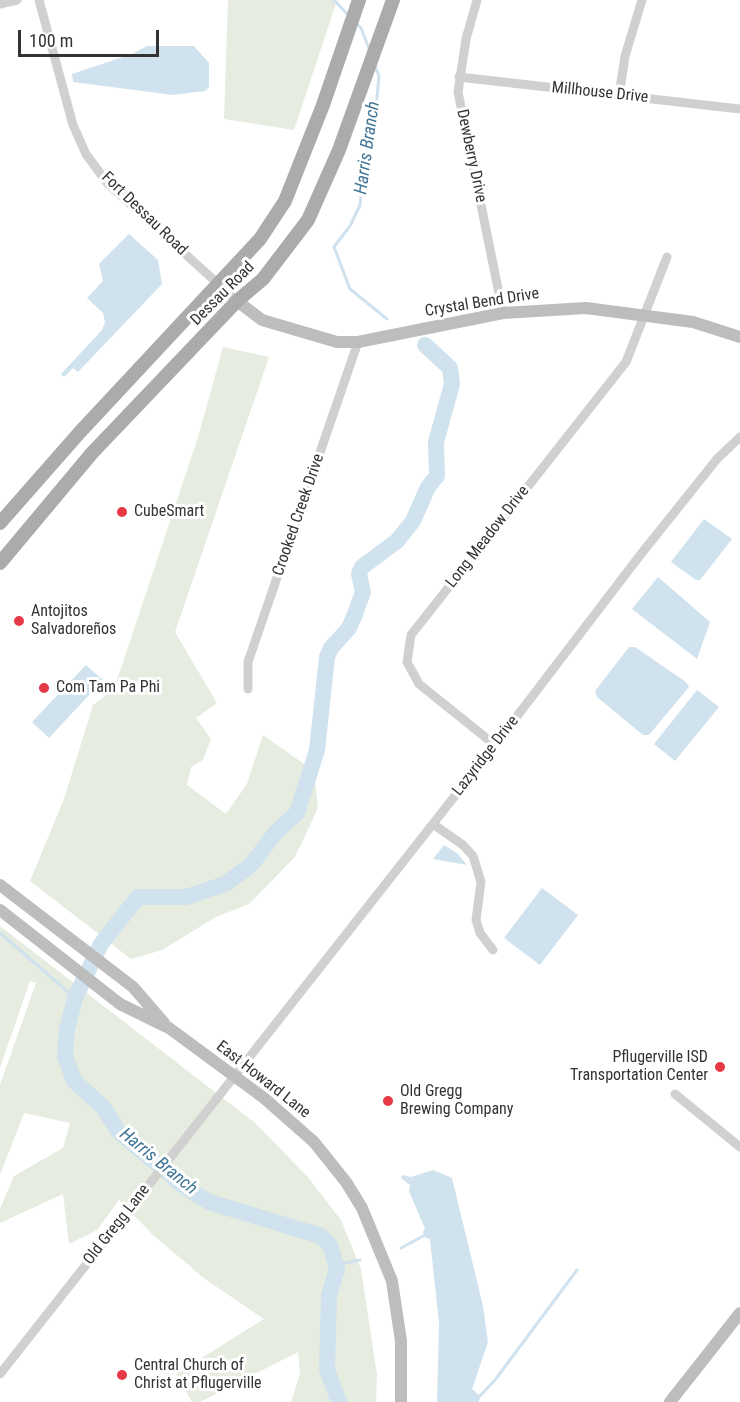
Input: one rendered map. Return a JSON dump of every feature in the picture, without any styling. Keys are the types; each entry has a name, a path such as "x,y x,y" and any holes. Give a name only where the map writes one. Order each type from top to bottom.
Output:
{"main road":[{"name":"Dessau Road","path":"0,523 80,432 260,239 285,201 359,0"},
{"name":"Dessau Road","path":"0,563 92,453 237,301 263,279 308,220 339,150 393,0"},
{"name":"Crystal Bend Drive","path":"237,301 262,320 318,338 358,342 503,313 586,308 693,322 740,337"},
{"name":"East Howard Lane","path":"0,885 133,987 166,1026"},
{"name":"East Howard Lane","path":"0,910 120,1004 166,1026 286,1116 314,1143 346,1182 373,1229 392,1281 401,1341 401,1402"},
{"path":"670,1402 740,1313"}],"street":[{"path":"0,4 17,0"},
{"name":"Fort Dessau Road","path":"39,0 73,125 86,154 108,184 237,301"},
{"name":"Dewberry Drive","path":"477,0 466,39 459,78 461,110 503,313"},
{"path":"619,96 625,56 642,0"},
{"name":"Millhouse Drive","path":"459,78 740,109"},
{"name":"Long Meadow Drive","path":"495,745 419,684 407,662 411,635 626,362 667,256"},
{"name":"Crooked Creek Drive","path":"248,689 248,662 358,342"},
{"name":"Lazyridge Drive","path":"235,1076 696,485 717,459 740,437"},
{"path":"433,824 463,845 473,856 481,882 477,920 480,933 493,950"},
{"name":"Old Gregg Lane","path":"0,1374 235,1076"},
{"path":"675,1094 740,1147"}],"shaded area":[{"path":"228,0 337,0 294,130 224,119"},
{"path":"223,347 269,357 175,632 217,703 196,718 211,739 203,760 191,767 187,785 226,814 247,784 263,735 314,771 318,808 295,857 249,904 216,917 162,950 131,959 30,881 64,799 93,705 114,689 199,434"},
{"path":"0,926 255,1123 307,1176 341,1220 361,1269 377,1375 376,1402 291,1402 300,1374 298,1352 200,1402 192,1402 176,1374 264,1319 205,1279 153,1235 119,1200 97,1230 69,1244 63,1194 0,1223 0,1209 14,1176 63,1148 70,1123 24,1113 0,1175 0,1085 36,983 30,981 0,1068"}],"water":[{"path":"147,46 194,46 209,63 209,87 205,91 173,95 73,82 72,74 132,54"},
{"path":"129,234 158,260 162,284 78,372 73,368 64,377 61,374 102,330 105,322 103,313 87,298 103,281 99,264"},
{"path":"704,519 732,539 700,580 696,580 671,562"},
{"path":"658,577 710,622 697,659 632,609"},
{"path":"629,647 635,647 686,682 689,687 649,735 643,735 597,697 595,691"},
{"path":"86,665 103,680 49,738 32,722"},
{"path":"697,690 719,707 675,761 654,744"},
{"path":"444,845 458,854 467,865 433,859"},
{"path":"542,888 578,915 540,965 504,938"},
{"path":"433,1170 452,1178 483,1306 488,1342 472,1389 480,1396 479,1402 437,1402 439,1323 430,1239 425,1238 423,1232 425,1229 409,1191 410,1185 401,1178 402,1175 411,1177"}],"waterway":[{"name":"Harris Branch","path":"334,0 349,16"},
{"name":"Harris Branch","path":"356,23 361,28 370,51"},
{"name":"Harris Branch","path":"375,66 379,76 377,97 366,151 360,205 350,226 334,247 350,289 387,319"},
{"name":"Harris Branch","path":"339,1402 327,1370 329,1296 337,1269 330,1245 321,1236 209,1202 185,1187 118,1131 103,1107 74,1081 65,1056 67,1029 75,998 101,944 138,897 186,897 225,884 251,865 276,832 297,813 317,750 327,657 331,648 349,628 355,614 363,592 359,574 362,567 397,541 413,521 428,487 437,476 436,442 452,384 450,368 425,345"},
{"path":"0,933 75,998"},
{"path":"401,1248 427,1234"},
{"path":"336,1265 360,1260"},
{"path":"476,1396 480,1396 495,1380 577,1270"}],"place":[{"name":"CubeSmart","path":"122,512"},
{"name":"Antojitos Salvadoreños","path":"19,621"},
{"name":"Com Tam Pa Phi","path":"44,688"},
{"name":"Pflugerville ISD Transportation Center","path":"720,1067"},
{"name":"Old Gregg Brewing Company","path":"388,1101"},
{"name":"Central Church of Christ at Pflugerville","path":"122,1375"}]}
